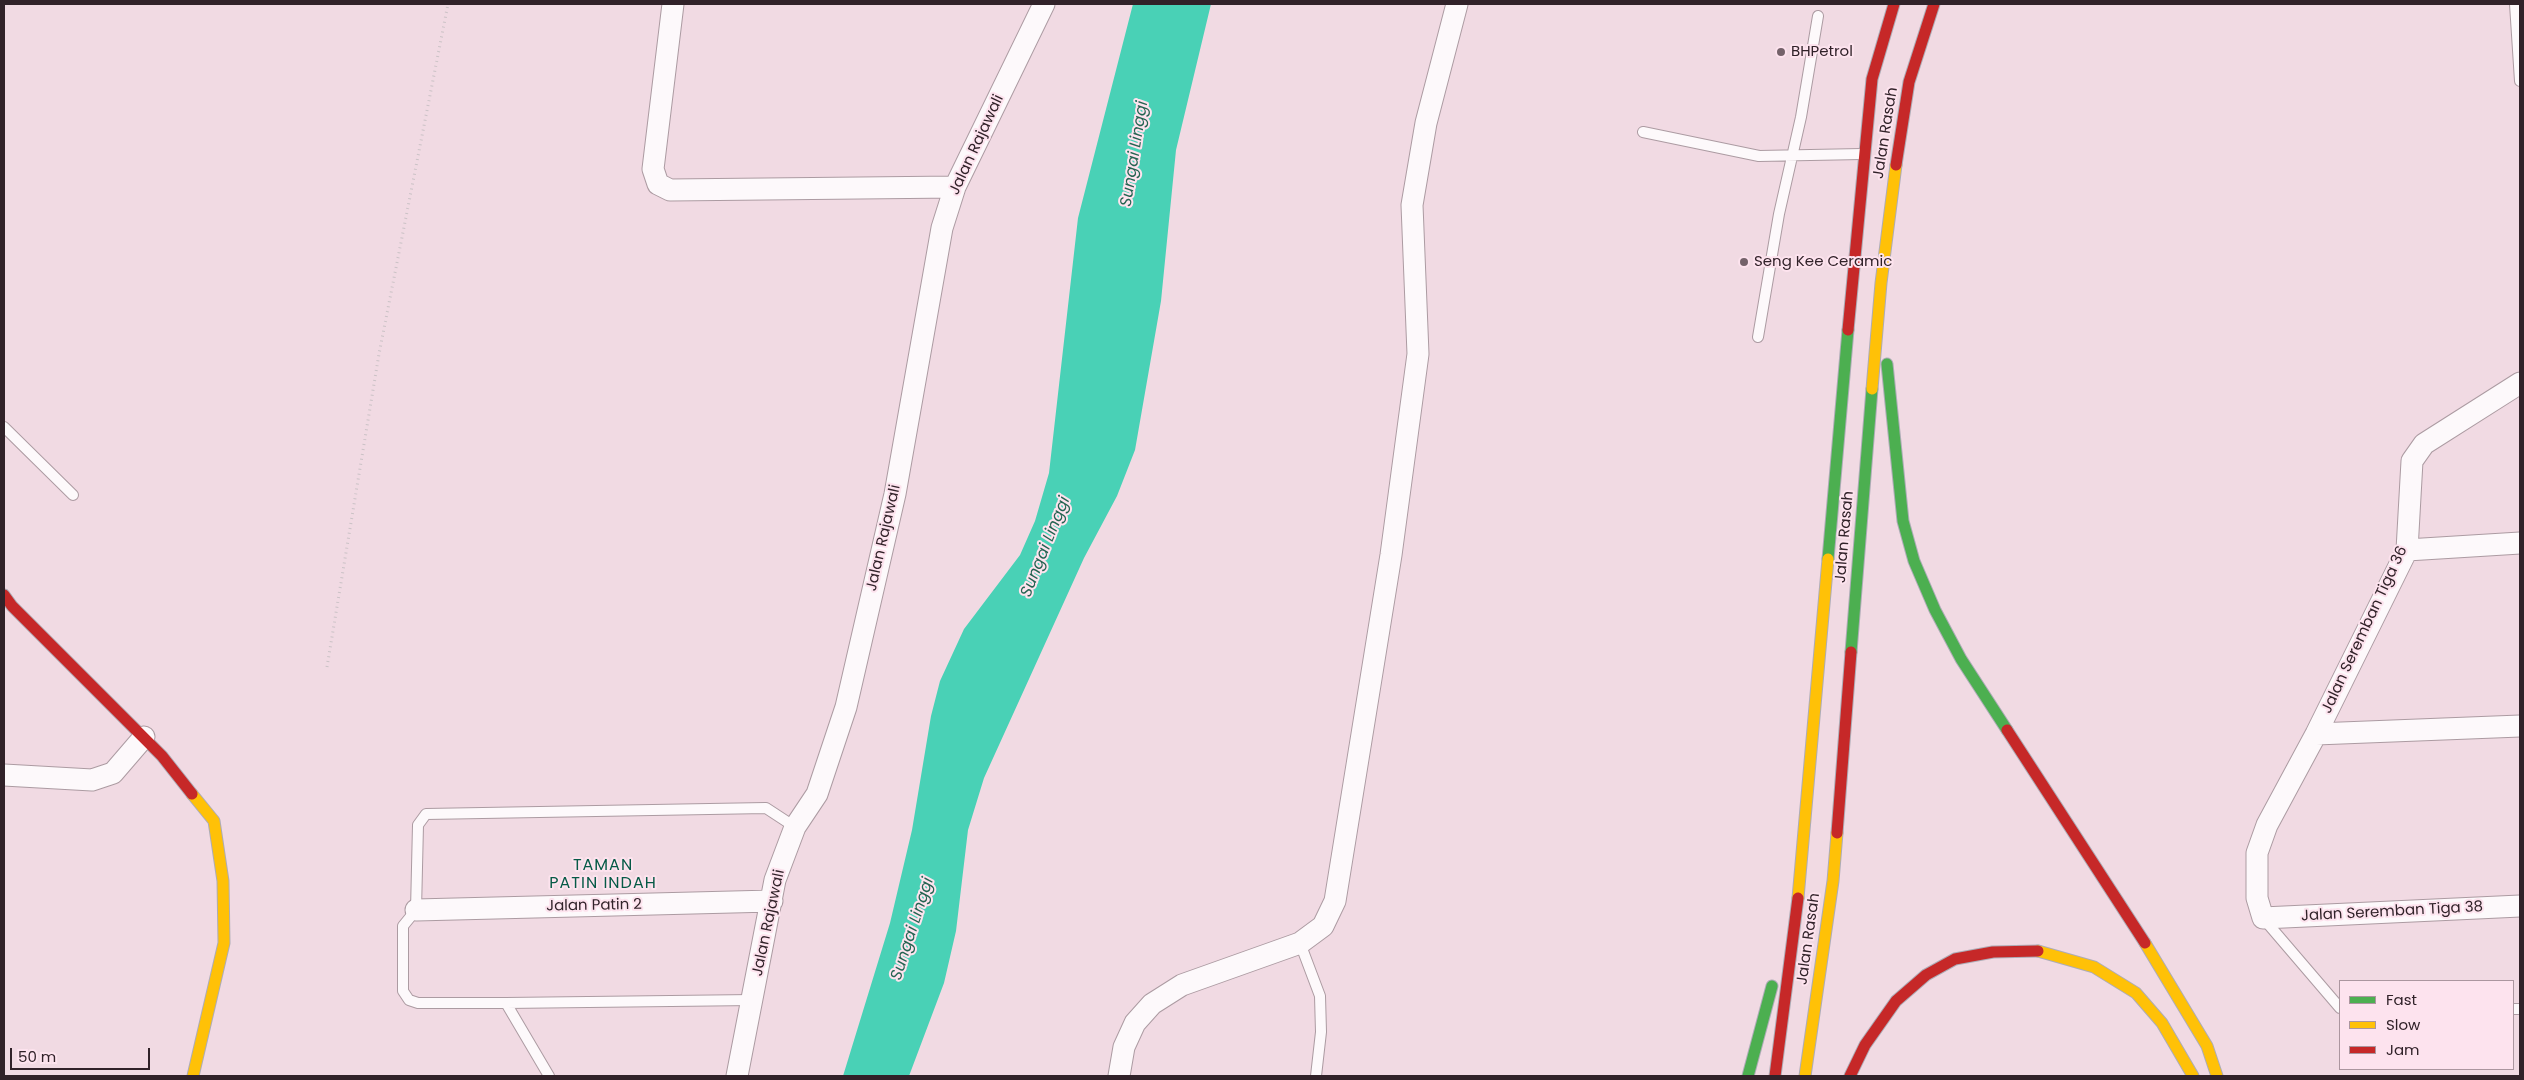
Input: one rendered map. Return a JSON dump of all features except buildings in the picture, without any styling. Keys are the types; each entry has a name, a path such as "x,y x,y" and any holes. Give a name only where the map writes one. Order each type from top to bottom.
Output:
{"main road":[{"name":"Jalan Rasah","path":"1776,1076 1800,880 1862,154 1872,79 1894,4"},
{"name":"Jalan Rasah","path":"1805,1076 1832,881 1881,282 1891,195 1909,82 1934,4"},
{"path":"1881,282 1895,461 1903,521 1914,561 1935,610 1961,659 2171,983 2207,1046 2217,1076"},
{"path":"4,595 12,606 144,737 181,777 214,821 223,881 224,943 193,1076"},
{"path":"1748,1076 1800,880"},
{"path":"1850,1076 1865,1045 1896,1001 1926,975 1955,960 1992,952 2041,951 2094,967 2136,993 2162,1023 2193,1076"}],"street":[{"path":"674,4 653,169 658,184 670,190 956,187"},
{"name":"Jalan Rajawali","path":"737,1076 740,1049 753,1000 776,880 795,827 817,794 832,755 846,707 894,494 942,228 956,187 1044,4"},
{"path":"1119,1076 1124,1047 1135,1022 1152,1004 1182,985 1300,943 1323,926 1335,901 1391,555 1418,354 1412,205 1426,123 1457,4"},
{"name":"Jalan Seremban Tiga 36","path":"2263,918 2257,898 2257,853 2267,826 2316,734 2407,550 2412,461 2424,444 2520,383"},
{"path":"2407,550 2520,543"},
{"path":"2316,734 2520,726"},
{"path":"4,775 92,780 113,773 144,737"},
{"name":"Jalan Patin 2","path":"416,910 772,901"},
{"name":"Jalan Seremban Tiga 38","path":"2263,918 2520,906"}],"lane":[{"path":"2516,4 2520,81"},
{"path":"1758,337 1779,214 1793,157 1818,16"},
{"path":"1643,132 1759,156 1793,157 1862,154"},
{"path":"4,427 72,495"},
{"path":"753,1000 418,1003 410,1000 403,992 403,926 416,910 418,825 426,814 766,808 795,827"},
{"path":"2263,918 2339,1007"},
{"path":"1300,943 1320,996 1321,1032 1316,1076"},
{"path":"506,1003 549,1076"}],"path":[{"path":"327,667 379,354 448,4"}],"water":[{"name":"Sungai Linggi","path":"1133,4 1211,4 1176,150 1161,301 1135,450 1117,496 1084,558 984,778 968,830 956,931 944,983 909,1076 843,1076 890,923 912,830 931,716 940,681 964,629 1020,555 1035,521 1049,473 1078,218"}],"traffic: fast":[{"path":"1828,559 1848,330"},
{"path":"1887,364 1903,521 1914,561 1935,610 1961,659 2007,730"},
{"path":"1851,652 1872,389"},
{"path":"1748,1076 1772,986"}],"traffic: slow":[{"path":"1872,389 1881,283 1896,165"},
{"path":"1798,898 1828,559"},
{"path":"192,794 214,821 223,881 224,943 193,1076"},
{"path":"1805,1076 1833,881 1837,833"},
{"path":"2145,943 2207,1046 2217,1076"},
{"path":"2038,951 2094,967 2136,993 2162,1023 2193,1076"}],"traffic: jam":[{"path":"1848,330 1872,79 1894,4"},
{"path":"1896,165 1909,82 1934,4"},
{"path":"4,595 12,606 162,756 192,794"},
{"path":"1837,833 1851,652"},
{"path":"2007,730 2145,943"},
{"path":"1775,1076 1798,898"},
{"path":"1850,1076 1865,1045 1896,1001 1926,975 1955,959 1993,952 2038,951"}],"place":[{"name":"BHPetrol","path":"1781,52"},
{"name":"Seng Kee Ceramic","path":"1744,262"}],"district":[{"name":"TAMAN PATIN INDAH","path":"603,875"}]}
